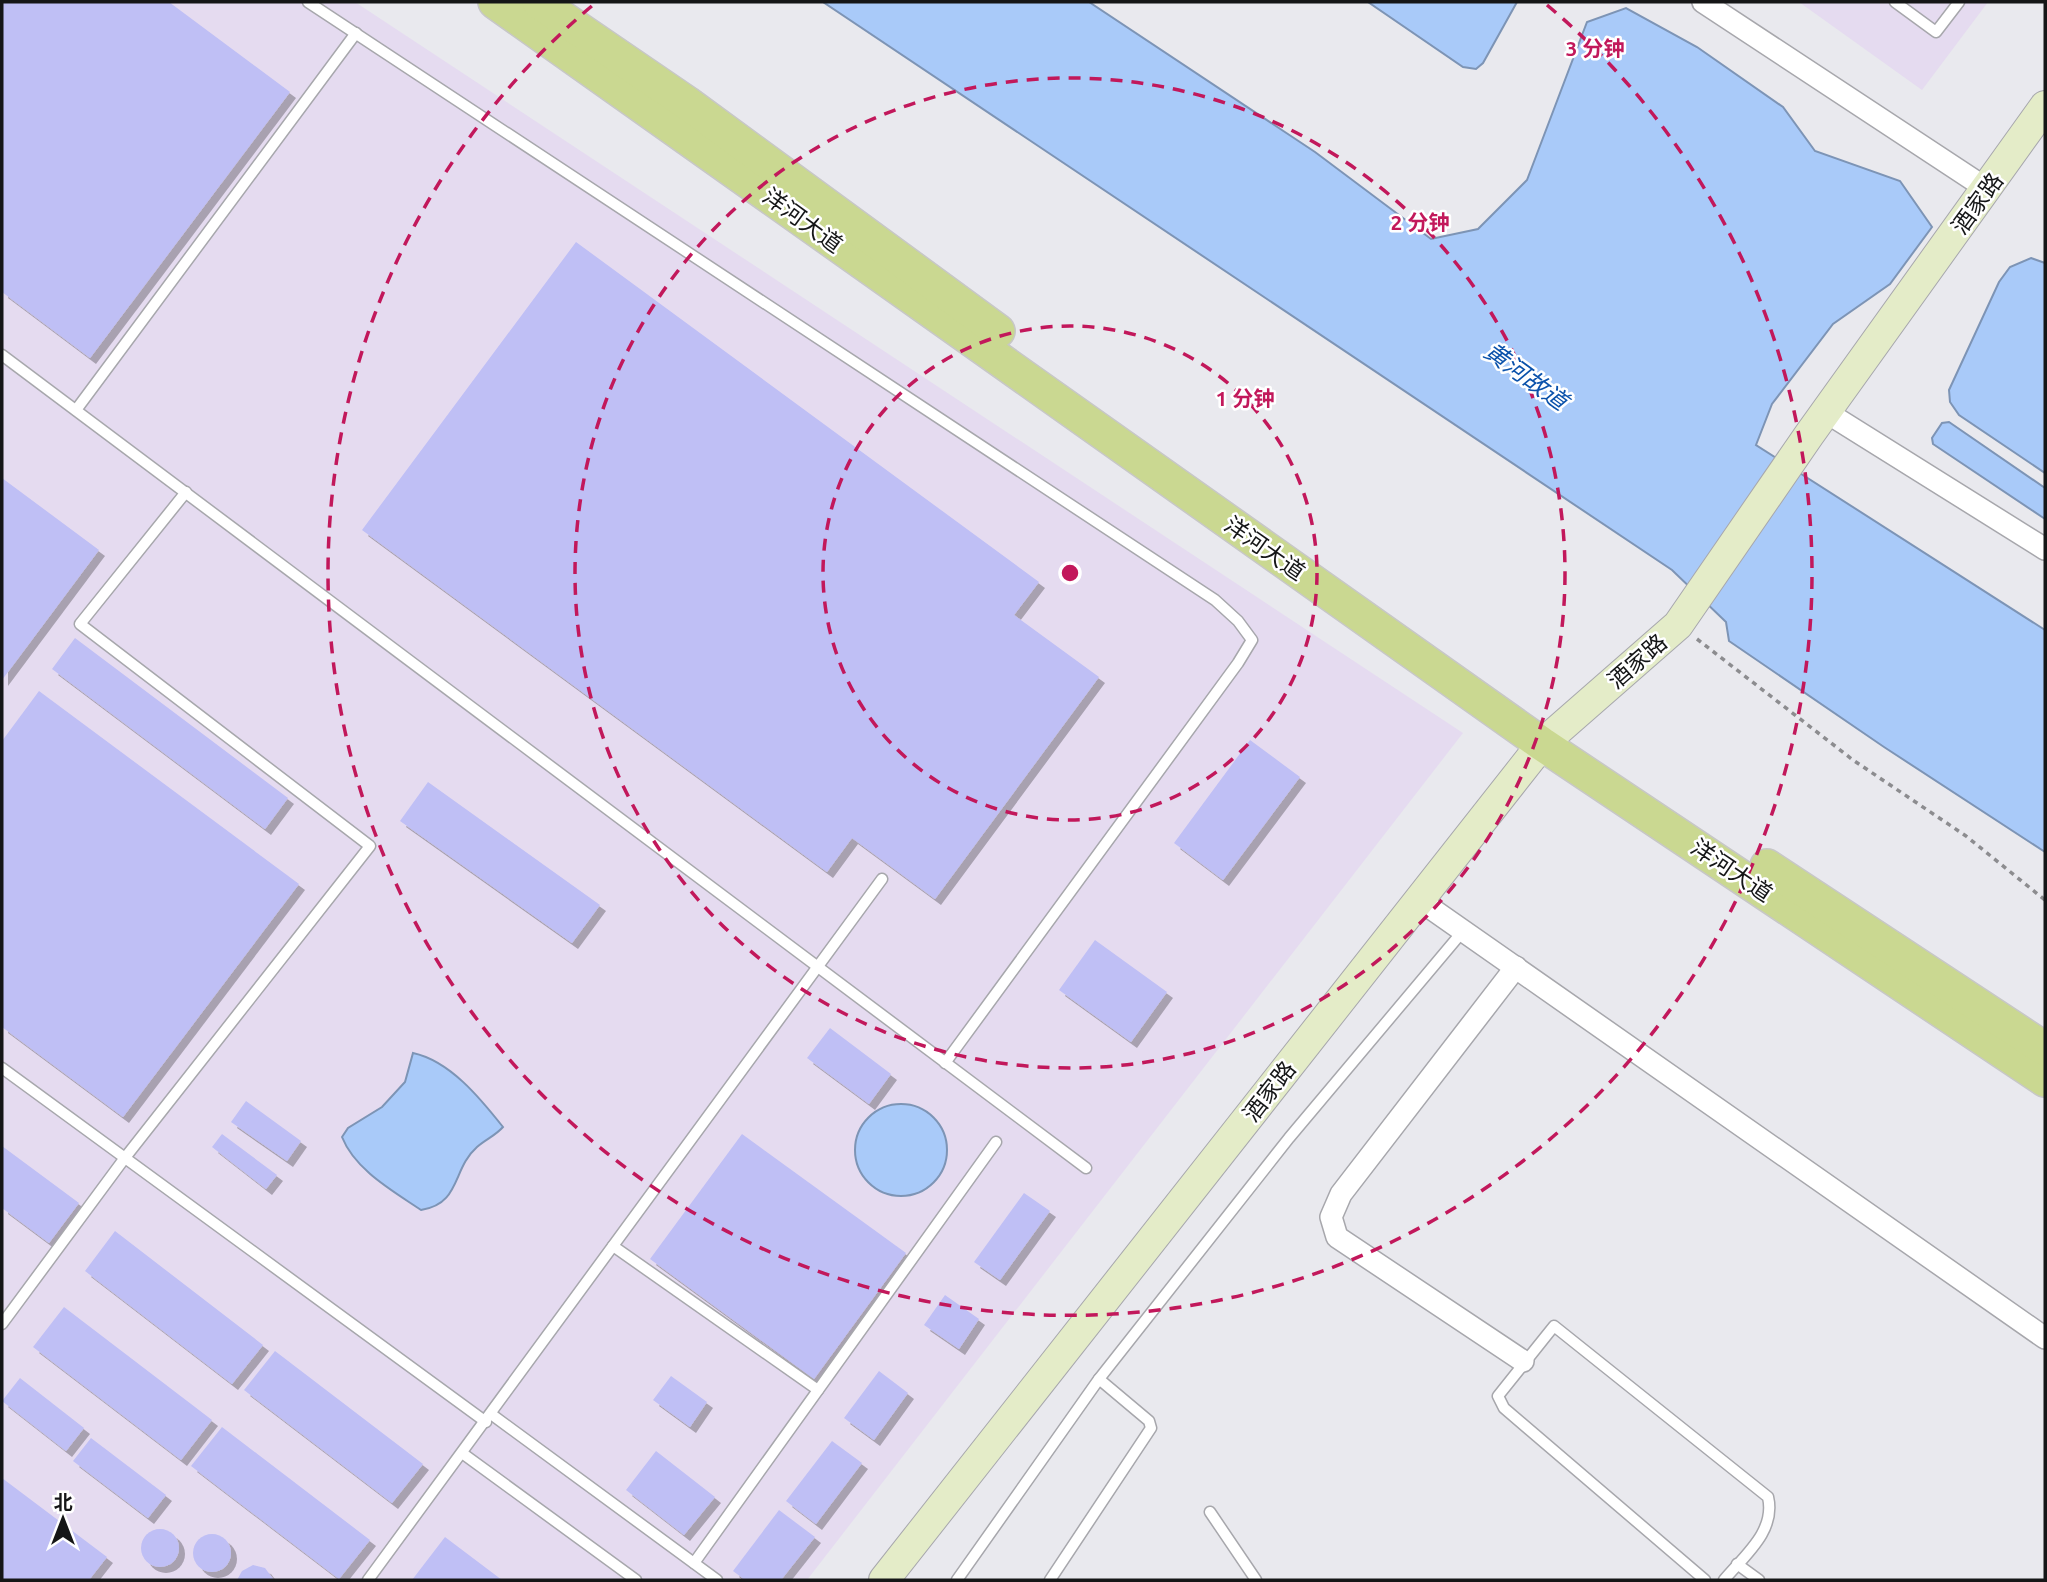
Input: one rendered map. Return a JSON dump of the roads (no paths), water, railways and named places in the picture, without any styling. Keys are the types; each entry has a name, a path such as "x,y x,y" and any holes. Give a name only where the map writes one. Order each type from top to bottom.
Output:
{"main road":[{"name":"洋河大道","path":"495,2 2045,1080"},
{"name":"洋河大道","path":"539,2 687,103 1550,737 2045,1049"}],"street":[{"path":"1703,2 1987,189"},
{"name":"酒家路","path":"884,1580 1550,737 1678,625 1817,423 2045,106"},
{"path":"1817,423 2045,549"},
{"path":"1419,900 2045,1338"},
{"path":"1516,967 1341,1194 1331,1217 1337,1237 1523,1361"}],"lane":[{"path":"308,2 1215,600 1238,621 1252,640 1238,663 945,1063"},
{"path":"1895,2 1937,32 1959,2"},
{"path":"76,410 356,33"},
{"path":"2,355 1086,1168"},
{"path":"2,1324 124,1159 370,846 80,624 186,492"},
{"path":"368,1580 882,879"},
{"path":"957,1580 1099,1378 1289,1139 1463,931"},
{"path":"2,1068 124,1159 718,1580"},
{"path":"694,1563 996,1142"},
{"path":"613,1246 818,1390"},
{"path":"1705,1580 1504,1408 1498,1396 1523,1361 1554,1326 1768,1497 1772,1512 1766,1528 1724,1580"},
{"path":"1050,1580 1151,1428 1149,1421 1099,1378"},
{"path":"462,1453 636,1580"},
{"path":"1210,1512 1256,1580"},
{"path":"1737,1564 1759,1580"}],"water":[{"name":"黄河故道","path":"823,2 1089,2 1315,152 1431,239 1478,229 1527,180 1587,22 1626,8 1697,47 1783,107 1815,151 1900,181 1932,227 1890,284 1833,324 1772,404 1756,445 2045,630 2045,852 1729,641 1726,622 1672,570"},
{"path":"1368,2 1517,2 1483,63 1476,69 1463,67"},
{"path":"2031,258 2045,263 2045,473 1959,415 1950,402 1949,390 1999,282 2010,267"},
{"path":"1949,422 2045,488 2045,519 1933,444 1932,438 1942,423"},
{"path":"413,1053 427,1057 452,1072 503,1127 469,1156 443,1201 421,1210 365,1170 342,1137 348,1128 382,1107 405,1082"},
{"path":"901,1104 919,1108 934,1117 943,1132 947,1150 943,1168 934,1183 919,1192 901,1196 883,1192 868,1183 859,1168 855,1150 859,1132 868,1117 883,1108"}]}
